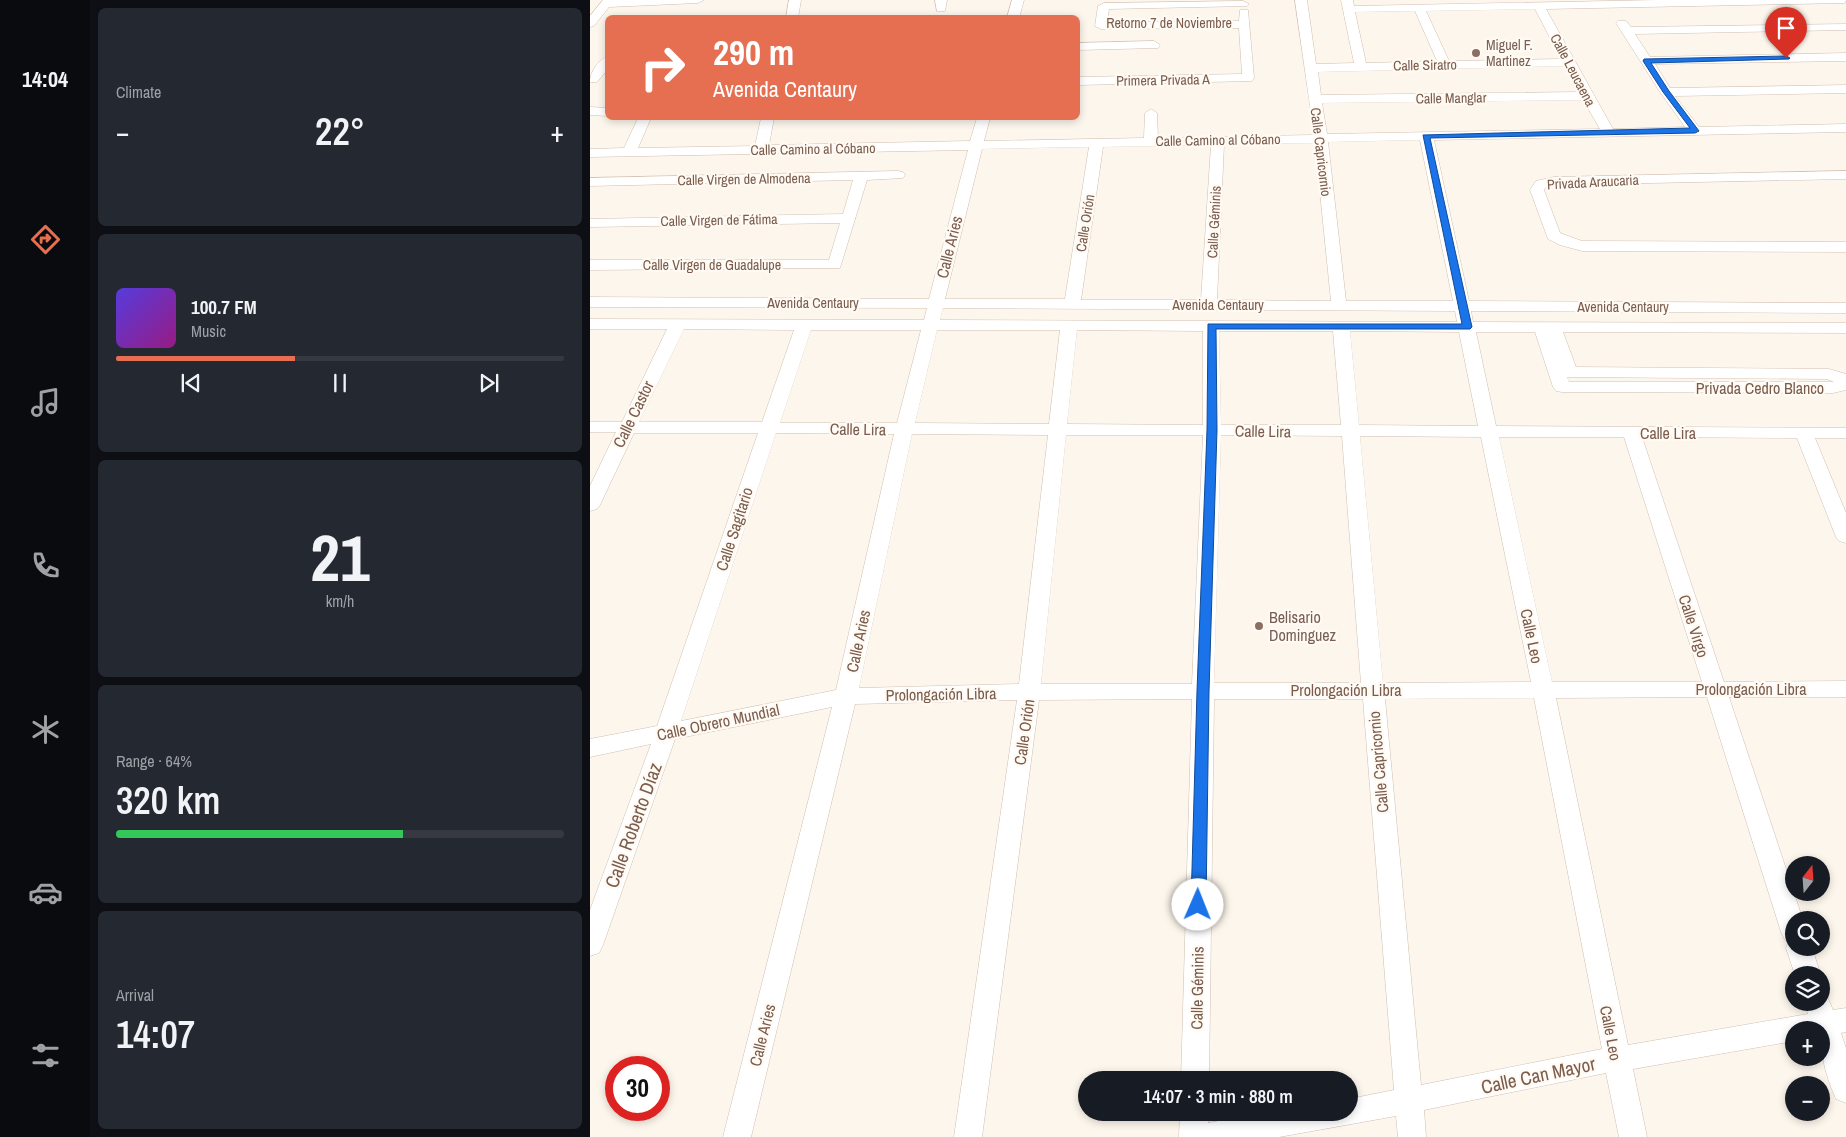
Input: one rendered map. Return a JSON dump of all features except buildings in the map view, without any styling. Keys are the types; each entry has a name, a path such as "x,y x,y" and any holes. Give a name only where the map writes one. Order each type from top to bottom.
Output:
{"street":[{"path":"792,15 795,0"},
{"path":"1014,15 1018,0"},
{"name":"Calle Capricornio","path":"1301,0 1320,138 1340,316 1412,1137"},
{"path":"1361,67 1348,4 1419,8 1539,6 1609,2 1845,0"},
{"path":"590,24 607,2 694,2"},
{"path":"1243,2 1244,24"},
{"name":"Retorno 7 de Noviembre","path":"1243,2 1104,6 1100,26 1244,24"},
{"path":"1609,2 1666,92 1695,131"},
{"name":"Calle Leucaena","path":"1539,6 1609,133"},
{"path":"1419,8 1445,65"},
{"name":"Primera Privada A","path":"1080,81 1248,78 1244,24"},
{"path":"1627,31 1846,27"},
{"path":"1080,47 1154,45"},
{"path":"1646,61 1846,57"},
{"name":"Calle Siratro","path":"1310,68 1570,62"},
{"path":"605,64 593,79 605,79"},
{"path":"1666,92 1846,89"},
{"name":"Calle Manglar","path":"1315,99 1587,96"},
{"path":"1151,113 1151,141"},
{"path":"629,152 643,120"},
{"path":"760,150 767,120"},
{"name":"Calle Aries","path":"737,1137 846,696 904,430 982,120"},
{"name":"Calle Camino al Cóbano","path":"590,153 1846,128"},
{"name":"Calle Leo","path":"1426,136 1490,432 1633,1137"},
{"name":"Calle Géminis","path":"1195,1071 1203,691 1212,430 1210,316 1218,140"},
{"name":"Calle Orión","path":"968,1137 1029,692 1070,315 1098,142"},
{"name":"Calle Virgen de Almodena","path":"590,182 898,175"},
{"name":"Privada Araucaria","path":"1846,175 1554,181 1541,184 1537,190 1552,236 1564,242 1582,246 1846,247"},
{"path":"849,218 861,176"},
{"name":"Calle Virgen de Fátima","path":"590,223 849,218"},
{"name":"Calle Virgen de Guadalupe","path":"590,265 835,265 849,218"},
{"name":"Avenida Centaury","path":"590,302 935,303 1070,315"},
{"name":"Avenida Centaury","path":"590,324 930,325 1070,315 1340,316 1462,306 1846,308"},
{"name":"Avenida Centaury","path":"1340,316 1467,327 1846,328"},
{"name":"Calle Castor","path":"590,505 678,324"},
{"name":"Calle Sagitario","path":"666,733 804,325"},
{"name":"Privada Cedro Blanco","path":"1547,327 1569,372 1829,374 1837,376 1843,383 1833,388 1562,387 1547,327"},
{"name":"Calle Lira","path":"590,428 1846,433"},
{"name":"Calle Virgo","path":"1632,433 1787,911"},
{"path":"1804,433 1846,537"},
{"name":"Prolongación Libra","path":"846,696 1029,692 1846,689"},
{"name":"Calle Obrero Mundial","path":"590,748 846,696"},
{"name":"Calle Roberto Díaz","path":"590,945 666,733"},
{"path":"1829,1016 1846,1090"},
{"name":"Calle Can Mayor","path":"1358,1110 1408,1102 1829,1016"},
{"path":"1193,1137 1194,1121"},
{"path":"1203,1137 1294,1121"}],"place":[{"name":"Miguel F. Martinez","path":"1476,53"},
{"name":"Belisario Dominguez","path":"1259,626"}],"route":[{"path":"1198,905 1212,430 1211,326 1467,327 1426,136 1695,131 1646,61 1786,58"}]}
